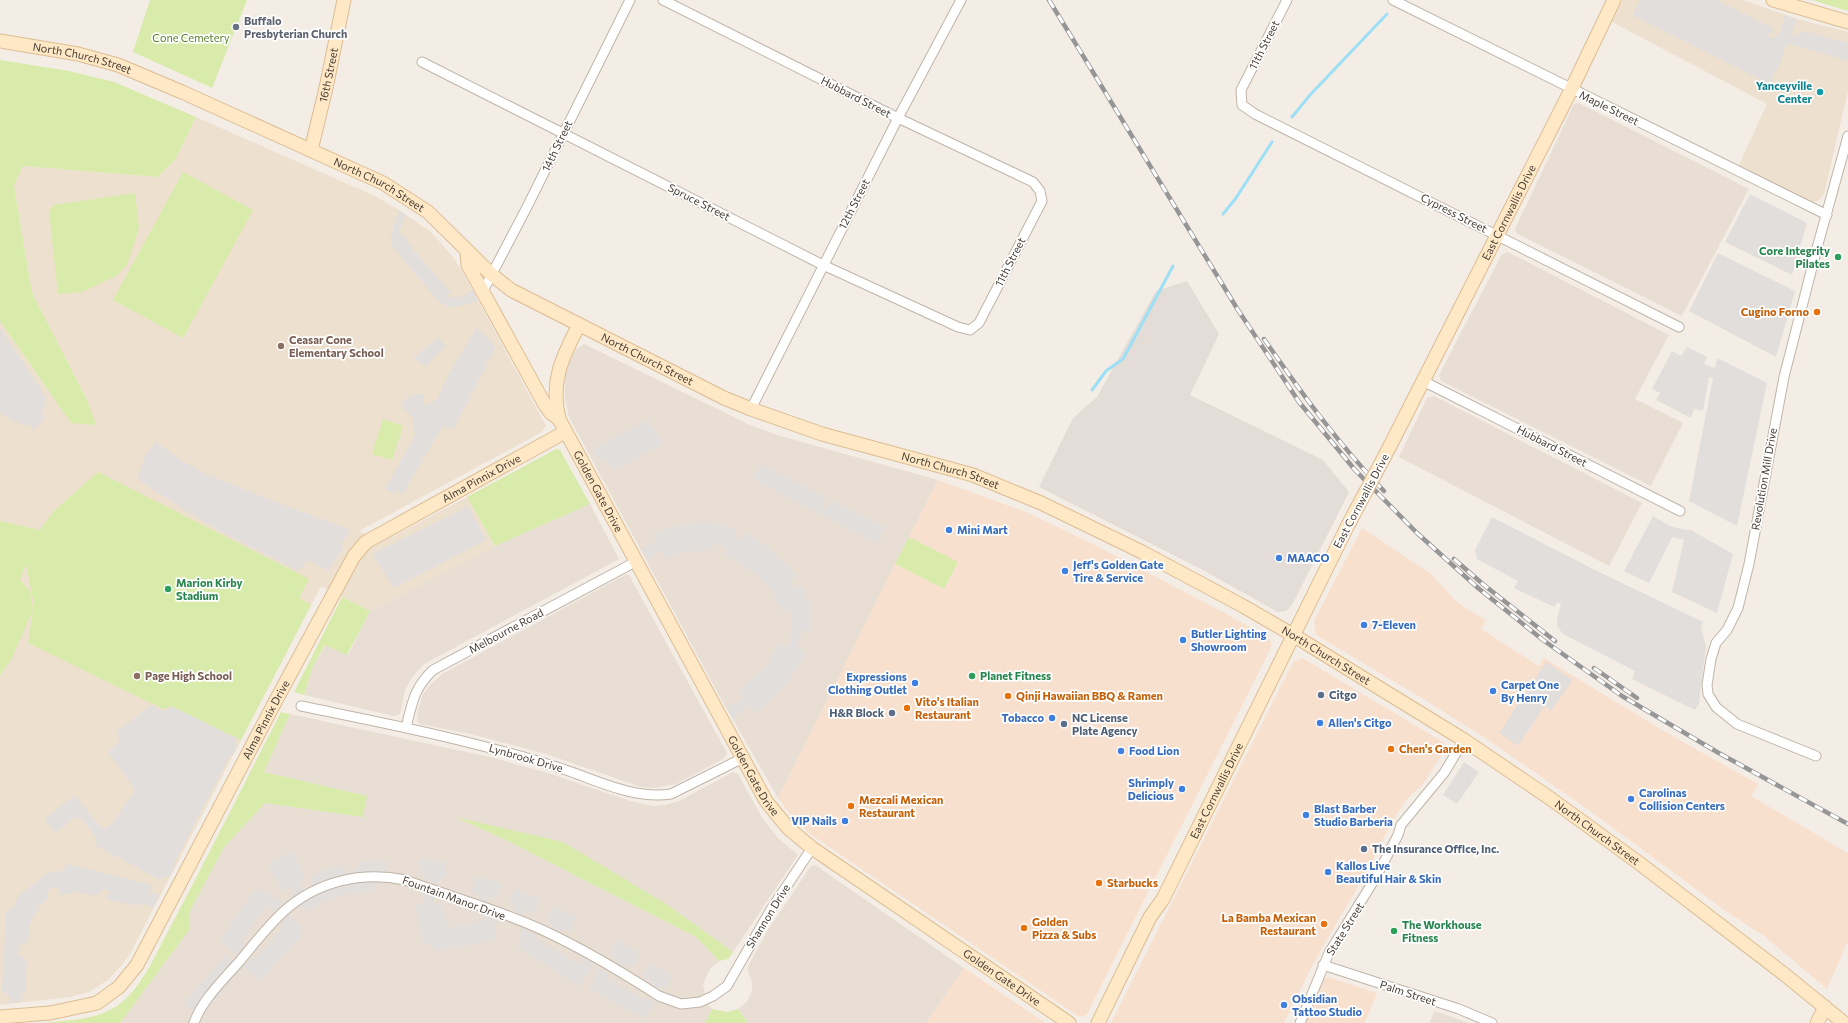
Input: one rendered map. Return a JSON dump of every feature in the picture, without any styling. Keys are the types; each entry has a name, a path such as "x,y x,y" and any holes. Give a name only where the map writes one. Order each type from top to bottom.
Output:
{"main road":[{"name":"16th Street","path":"311,150 326,88 344,0"},
{"name":"East Cornwallis Drive","path":"1098,1023 1150,917 1163,899 1348,525 1390,446 1571,90 1614,0"},
{"path":"1773,0 1848,22"},
{"name":"North Church Street","path":"0,41 78,54 118,65 383,183 421,206 491,274 511,290 724,398 822,434 973,475 1041,502 1142,552 1293,635 1464,740 1551,799 1632,858 1784,974 1844,1023"},
{"name":"Golden Gate Drive","path":"467,251 468,265 545,405 550,412 559,419"},
{"name":"Golden Gate Drive","path":"578,325 563,356 558,372 556,399 559,419 766,801 788,828 812,848 1069,1023"},
{"name":"Alma Pinnix Drive","path":"0,1017 50,1013 97,1003 119,988 137,965 354,556 366,542 565,432"},
{"path":"1817,1023 1825,1007"}],"street":[{"name":"14th Street","path":"483,290 527,207 630,0"},
{"name":"Hubbard Street","path":"663,0 898,118 1033,182 1040,191 1042,201"},
{"name":"12th Street","path":"751,409 898,118 961,0"},
{"name":"11th Street","path":"1241,90 1287,0"},
{"name":"Maple Street","path":"1393,0 1571,90 1826,215"},
{"name":"Spruce Street","path":"422,62 823,265 958,327 970,330 979,323"},
{"name":"Cypress Street","path":"1241,90 1242,105 1255,114 1679,327"},
{"name":"Revolution Mill Drive","path":"1816,756 1737,724 1716,707 1708,694 1707,686 1711,659 1716,643 1727,630 1738,608 1748,564 1784,377 1848,136"},
{"name":"11th Street","path":"979,323 1042,201"},
{"name":"Hubbard Street","path":"1423,381 1680,511"},
{"name":"Melbourne Road","path":"406,728 418,686 433,670 636,561"},
{"name":"Lynbrook Drive","path":"301,706 489,747 561,768 633,792 659,796 671,794 743,758"},
{"name":"State Street","path":"1300,1023 1312,997 1323,964 1376,877 1404,819 1425,798 1444,773 1464,740"},
{"name":"Shannon Drive","path":"727,986 770,911 812,848"},
{"name":"Fountain Manor Drive","path":"194,1023 198,1012 222,982 284,911 302,898 326,885 343,879 361,876 384,876 405,880 543,930 593,956 659,996 675,1003 681,1004 700,1002 713,996 727,986"},
{"name":"Palm Street","path":"1323,964 1458,1009 1492,1023"}],"shaded area":[{"path":"1623,0 1743,0 1797,19 1848,32 1848,91 1824,194 1819,200 1813,202 1739,165 1767,104 1612,22"},
{"path":"1640,0 1717,0 1774,29 1768,35 1769,38 1777,36 1780,32 1785,15 1797,19 1790,36 1805,31 1848,43 1848,61 1790,44 1785,47 1781,61 1769,84 1632,15"},
{"path":"1579,103 1749,189 1682,316 1516,233 1515,229 1574,104"},
{"path":"196,117 375,196 396,208 431,232 453,257 461,269 546,426 542,432 359,531 380,543 467,497 495,546 370,611 321,586 130,954 121,966 108,980 89,992 69,997 0,1005 0,321 71,423 86,398 32,293 14,186 23,166 157,177 175,160"},
{"path":"1750,194 1807,223 1792,275 1725,242"},
{"path":"399,210 406,214 399,234 406,236 408,243 452,294 446,295 454,298 461,297 473,290 478,301 451,308 439,302 392,246 391,235"},
{"path":"1508,252 1669,335 1635,399 1683,423 1651,486 1441,381 1439,375 1502,254"},
{"path":"1718,253 1795,291 1776,357 1689,311"},
{"path":"1187,281 1219,334 1190,395 1323,460 1349,492 1292,605 1286,611 1278,612 1203,570 1039,487 1073,418 1097,397 1156,291"},
{"path":"0,328 41,389 45,398 42,415 45,418 34,430 30,426 20,424 0,414"},
{"path":"476,328 480,330 496,347 454,429 443,426 403,494 396,490 394,494 385,489 415,435 413,418 400,405 406,398 416,394 424,394 423,405 425,406 437,399 448,375"},
{"path":"438,337 446,346 431,360 427,367 413,358"},
{"path":"584,344 750,425 777,435 938,480 778,798 720,697 569,417 565,398 565,379 568,365 576,349"},
{"path":"1687,347 1707,357 1704,364 1715,368 1717,358 1767,383 1737,526 1689,501 1713,378 1709,377 1703,411 1694,409 1691,418 1656,400 1660,393 1652,389 1672,351 1681,356"},
{"path":"1434,396 1642,503 1609,566 1399,457 1427,398"},
{"path":"648,420 663,444 613,471 607,462 597,457 593,449"},
{"path":"156,442 184,462 206,474 351,530 341,544 343,548 328,571 308,560 298,571 225,534 189,513 137,479 145,456"},
{"path":"761,464 825,497 821,504 823,508 826,508 830,500 886,528 877,544 753,479"},
{"path":"938,480 1026,512 1095,545 1221,611 1269,638 1271,642 1271,648 1087,1014 1083,1017 1078,1016 810,834 794,819 778,798 895,564 944,589 958,563 909,537"},
{"path":"590,504 619,559 424,664 413,676 405,690 400,714 394,716 304,695 313,666 326,645 348,655 370,611 495,546"},
{"path":"467,507 470,509 486,540 394,588 372,554"},
{"path":"1653,516 1670,526 1691,530 1733,554 1717,613 1672,592 1684,540 1672,537 1649,583 1624,571"},
{"path":"1492,517 1595,570 1703,622 1701,629 1706,646 1699,703 1695,710 1632,679 1635,671 1563,634 1557,626 1557,619 1561,604 1558,602 1554,607 1514,588 1518,581 1477,559 1475,550"},
{"path":"703,522 725,525 737,530 734,537 740,541 746,533 766,546 790,568 796,576 789,583 795,588 801,585 811,606 811,631 802,631 798,647 806,653 790,679 779,693 755,713 752,706 749,706 737,714 734,719 726,704 734,704 743,698 740,689 763,669 779,644 788,647 792,633 792,611 790,610 783,612 770,588 759,577 743,565 723,554 726,549 724,547 714,543 710,551 686,551 666,559 661,551 652,556 649,561 641,548 645,548 655,543 656,541 653,534 678,525"},
{"path":"1362,528 1431,574 1458,603 1486,620 1481,629 1539,666 1544,658 1662,730 1758,784 1751,796 1848,853 1848,941 1827,989 1764,936 1724,910 1586,808 1491,742 1425,700 1316,635 1314,621"},
{"path":"625,575 629,575 727,753 723,759 676,784 654,788 641,787 546,754 471,734 420,724 417,720 418,710 423,694 442,674"},
{"path":"1302,658 1445,743 1446,748 1423,784 1406,800 1390,825 1370,866 1314,962 1284,1023 1111,1023 1293,662"},
{"path":"1546,662 1573,680 1551,711 1545,706 1518,746 1499,733"},
{"path":"151,705 163,711 173,707 236,738 234,742 237,746 232,756 230,756 173,865 175,867 169,877 164,877 160,880 94,845 96,841 95,836 82,819 75,818 55,833 44,819 75,795 100,827 105,828 111,825 135,790 108,752 120,741 116,732"},
{"path":"290,714 494,758 548,773 630,801 653,806 665,805 679,801 733,772 738,774 763,819 778,838 798,855 733,952 669,906 457,818 506,840 696,937 719,961 710,969 703,984 705,996 712,1009 705,1023 120,1023 189,930 190,911 224,847 265,803 363,817 366,796 264,772"},
{"path":"1464,762 1479,772 1457,804 1443,795"},
{"path":"292,851 305,878 300,881 300,886 306,889 312,884 311,875 341,864 344,871 352,872 357,867 357,862 388,861 386,882 379,881 375,891 346,894 322,903 308,911 304,906 298,907 292,897 293,891 291,888 283,891 268,864"},
{"path":"420,859 446,862 445,878 437,878 437,884 424,879 426,876 419,874"},
{"path":"67,864 151,885 150,890 160,895 153,908 143,903 138,906 109,900 106,897 110,892 103,889 96,896 77,892 58,895 60,889 56,886 48,891 48,900 41,905 32,920 29,929 28,945 23,942 20,944 18,954 27,960 25,994 20,994 22,1001 8,1003 10,998 2,992 6,911 12,909 19,895 48,873 62,871"},
{"path":"815,865 964,968 926,1023 748,1023 738,1009 747,1002 752,991 752,981 748,972 748,966 768,930 811,866"},
{"path":"476,876 502,884 497,899 490,896 487,903 477,899 480,896 471,891"},
{"path":"257,888 284,903 273,912 270,907 264,908 242,941 245,945 237,955 220,939"},
{"path":"515,889 540,899 534,913 526,910 523,913 524,916 513,912 516,908 509,903"},
{"path":"422,891 437,896 434,898 434,902 435,904 443,905 448,928 482,921 484,917 482,914 498,920 494,924 496,940 433,951 432,944 423,944 415,905 422,904 425,900"},
{"path":"552,906 577,917 571,932 563,929 561,932 552,928 553,925 546,920"},
{"path":"290,913 290,916 304,932 261,980 243,967 251,957 255,959 284,926 281,922"},
{"path":"520,928 536,934 535,938 578,964 582,963 583,957 596,965 593,965 579,986 517,947 522,935"},
{"path":"618,939 641,954 632,967 626,963 622,968 613,962 615,962 616,958 610,953"},
{"path":"225,955 241,969 202,1016 191,1011 184,1004"},
{"path":"651,963 673,977 665,989 659,986 657,990 648,984 650,981 643,976"},
{"path":"599,968 609,974 607,978 644,1000 647,998 655,1003 644,1019 589,988"},
{"path":"964,968 1046,1023 926,1023"},
{"path":"1328,977 1377,993 1365,1023 1304,1023 1324,979"},
{"path":"1435,1011 1469,1023 1429,1023"}],"green space":[{"name":"Cone Cemetery","path":"150,0 247,0 212,88 133,52"},
{"path":"1812,0 1848,0 1848,11"},
{"path":"0,60 69,71 114,82 196,117 175,160 157,177 23,166 14,186 32,293 86,398 96,425 71,423 0,321"},
{"path":"183,172 253,210 183,338 113,300"},
{"path":"135,193 139,228 127,265 116,276 82,292 58,294 49,211 54,205"},
{"path":"383,419 403,426 392,460 372,454"},
{"path":"556,449 560,450 590,504 495,546 467,497"},
{"name":"Marion Kirby Stadium","path":"98,472 309,579 299,598 311,605 241,740 171,706 163,709 28,643 34,604 26,564 20,580 30,591 33,610 12,658 0,675 0,521 40,530 54,511"},
{"path":"909,537 958,562 944,589 895,564"},
{"path":"342,597 370,611 347,655 325,645 313,666 304,695 294,692"},
{"path":"281,712 290,714 264,772 367,796 363,817 265,803 224,847 190,911 189,930 120,1023 43,1023 74,1020 103,1013 121,1003 137,986 156,954"},
{"path":"455,817 563,842 669,906 733,952 728,959 719,961 696,937 506,840"},
{"path":"712,1009 728,1012 738,1009 748,1023 705,1023"}],"waterway":[{"path":"1292,117 1310,95 1387,14"},
{"path":"1223,214 1236,198 1272,142"},
{"path":"1092,390 1106,371 1123,359 1173,266"}],"railway":[{"path":"1049,0 1238,310 1299,402 1355,470 1417,533 1478,588 1543,640 1622,696 1717,752 1848,824"},
{"path":"1264,339 1306,398 1351,455 1384,491"},
{"path":"1454,559 1484,585 1555,641"},
{"path":"1594,668 1637,698"}],"place":[{"name":"Buffalo Presbyterian Church","path":"236,27"},
{"name":"Yanceyville Center","path":"1820,92"},
{"name":"Core Integrity Pilates","path":"1838,257"},
{"name":"Cugino Forno","path":"1817,312"},
{"name":"Ceasar Cone Elementary School","path":"281,346"},
{"name":"Mini Mart","path":"949,530"},
{"name":"MAACO","path":"1279,558"},
{"name":"Jeff's Golden Gate Tire & Service","path":"1065,571"},
{"name":"Marion Kirby Stadium","path":"168,589"},
{"name":"7-Eleven","path":"1364,625"},
{"name":"Butler Lighting Showroom","path":"1183,640"},
{"name":"Page High School","path":"137,676"},
{"name":"Planet Fitness","path":"972,676"},
{"name":"Expressions Clothing Outlet","path":"915,683"},
{"name":"Carpet One By Henry","path":"1493,691"},
{"name":"Citgo","path":"1321,695"},
{"name":"Qinji Hawaiian BBQ & Ramen","path":"1008,696"},
{"name":"Vito's Italian Restaurant","path":"907,708"},
{"name":"H&R Block","path":"892,713"},
{"name":"Tobacco","path":"1052,718"},
{"name":"Allen's Citgo","path":"1320,723"},
{"name":"NC License Plate Agency","path":"1064,724"},
{"name":"Chen's Garden","path":"1391,749"},
{"name":"Food Lion","path":"1121,751"},
{"name":"Shrimply Delicious","path":"1182,789"},
{"name":"Carolinas Collision Centers","path":"1631,799"},
{"name":"Mezcali Mexican Restaurant","path":"851,806"},
{"name":"Blast Barber Studio Barberia","path":"1306,815"},
{"name":"VIP Nails","path":"845,821"},
{"name":"The Insurance Office, Inc.","path":"1364,849"},
{"name":"Kallos Live Beautiful Hair & Skin","path":"1328,872"},
{"name":"Starbucks","path":"1099,883"},
{"name":"La Bamba Mexican Restaurant","path":"1324,924"},
{"name":"Golden Pizza & Subs","path":"1024,928"},
{"name":"The Workhouse Fitness","path":"1394,931"},
{"name":"Obsidian Tattoo Studio","path":"1284,1005"}]}
